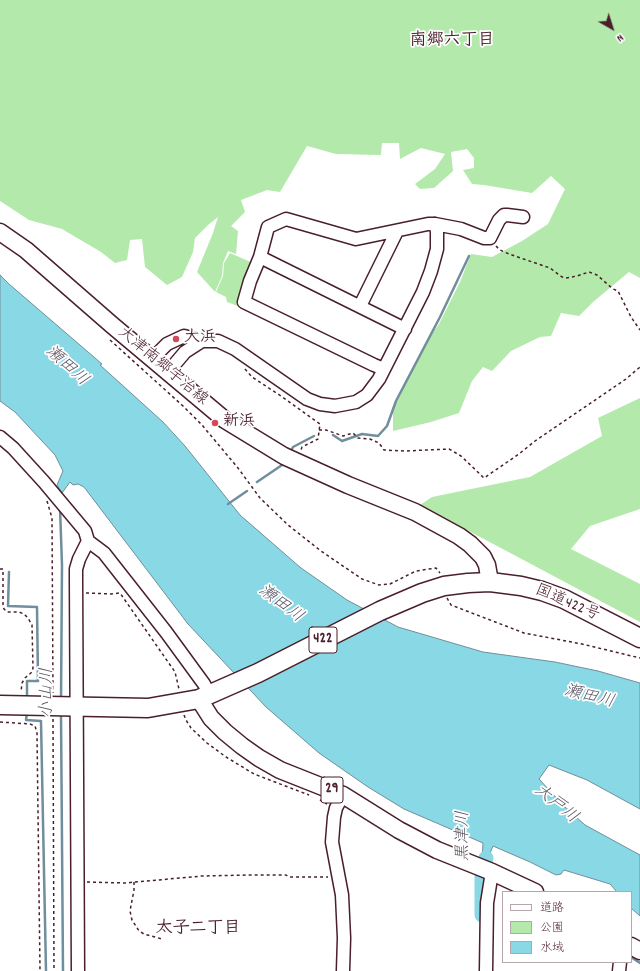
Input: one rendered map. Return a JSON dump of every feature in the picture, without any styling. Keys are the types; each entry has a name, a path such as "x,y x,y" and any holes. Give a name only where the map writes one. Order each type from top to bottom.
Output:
{"highway":[{"name":"422","path":"0,705 77,708 148,708 174,704 211,694 380,610 422,593 444,586 490,582"},
{"name":"国道422号","path":"490,582 522,586 564,599 640,638"}],"main road":[{"name":"大津南郷宇治線","path":"0,232 26,250 225,420 294,460 348,485 405,507 459,536 483,556 487,565 490,582"},
{"name":"29","path":"211,694 211,718 225,732 259,758 280,770 343,795 399,830 437,850 485,869 533,891"}],"street":[{"path":"384,369 244,302 250,281 260,257 268,227 286,219 356,240 428,224 435,224 461,229 484,238 490,238 499,220 504,216 523,217"},
{"path":"152,358 167,344 184,336 202,341 218,340 235,349 307,399 320,404 335,406 356,402 367,395 379,379 432,271 437,249 437,231 435,224"},
{"path":"360,306 397,231"},
{"path":"260,257 405,328"},
{"path":"168,372 185,352 202,341"},
{"path":"0,437 13,448 57,497 85,531 88,541 104,553 166,632 211,694"},
{"path":"78,971 76,569 88,541"},
{"path":"343,795 336,808 332,842 342,895 344,938 343,971"},
{"path":"485,869 487,903 486,971"}],"path":[{"path":"490,238 500,250 550,268 562,277 566,278 577,276 589,272 597,275 612,289 618,291 631,318 640,330"},
{"path":"109,339 188,410 233,462 260,498 288,524 321,551 362,579 379,586 390,584 416,571 436,568 440,572 451,605 524,633 582,644 640,658"},
{"path":"242,365 252,377 320,424 318,439 302,447 294,460"},
{"path":"319,430 326,430 343,436 353,433 358,438 379,443 384,450 405,451 449,449 461,456 484,478 640,367"},
{"path":"44,482 47,502 52,518 54,971"},
{"path":"0,569 3,569 2,604 4,609 7,612 24,614 32,625 33,668 32,672 22,683 21,706"},
{"path":"76,592 111,594 120,593 175,672 179,689"},
{"path":"0,722 30,724 35,726 37,733 40,971"},
{"path":"77,882 110,884 202,876 286,875 289,877 339,877"},
{"path":"134,882 130,911 132,920 139,931 162,939"}],"green space":[{"path":"0,0 640,0 640,278 629,272 593,302 579,316 561,313 551,336 540,337 511,351 492,371 483,367 472,381 459,413 431,422 393,431 393,409 431,335 439,324 460,282 471,254 492,257 522,241 548,224 565,189 551,176 532,193 472,184 463,170 474,168 474,158 467,149 451,152 453,171 434,188 420,189 415,184 435,169 445,154 421,148 400,159 399,143 382,143 381,155 336,154 307,146 280,192 267,190 241,200 245,212 231,226 238,231 236,254 228,251 223,263 222,276 215,292 197,272 218,217 195,238 193,252 182,277 167,285 145,267 142,239 130,240 127,260 115,263 101,252 62,229 29,220 0,201"},
{"path":"230,253 253,263 238,306 227,302 226,297 216,292 223,276 224,263"},
{"path":"640,398 640,509 590,526 571,549 640,584 640,622 420,505 432,497 530,477 602,436 598,418"}],"water":[{"path":"0,275 102,364 100,365 163,422 185,446 240,515 301,568 347,600 398,627 483,652 555,662 598,671 640,683 640,809 587,780 549,765 539,779 564,806 585,825 640,855 640,916 632,909 632,891 616,891 610,884 564,870 561,874 556,875 493,846 486,863 482,860 483,843 404,809 368,787 319,753 266,707 188,624 84,487 78,484 73,485 70,482 62,493 57,485 63,471 55,455 15,412 0,401"}],"waterway":[{"path":"333,435 342,441 362,434 378,436 387,426 396,401 440,317 469,256"},
{"path":"292,449 293,447 314,436"},
{"path":"257,482 285,463"},
{"path":"228,504 247,491"},
{"name":"小山川","path":"60,508 62,565 61,701"},
{"path":"9,572 8,606 37,607 38,681 27,681 27,699"},
{"path":"27,712 26,720 41,721 46,971"},
{"name":"小山川","path":"61,714 63,971"},
{"name":"黒津川","path":"482,915 482,876 486,858"},
{"path":"632,958 640,963"}],"place":[{"name":"大浜","path":"176,339"},
{"name":"新浜","path":"215,423"}],"district":[{"name":"南郷六丁目","path":"452,42"},
{"name":"太子二丁目","path":"198,930"}],"water label":[{"name":"瀬田川","path":"66,367"},
{"name":"瀬田川","path":"280,605"},
{"name":"瀬田川","path":"589,698"},
{"name":"大戸川","path":"555,805"}]}
